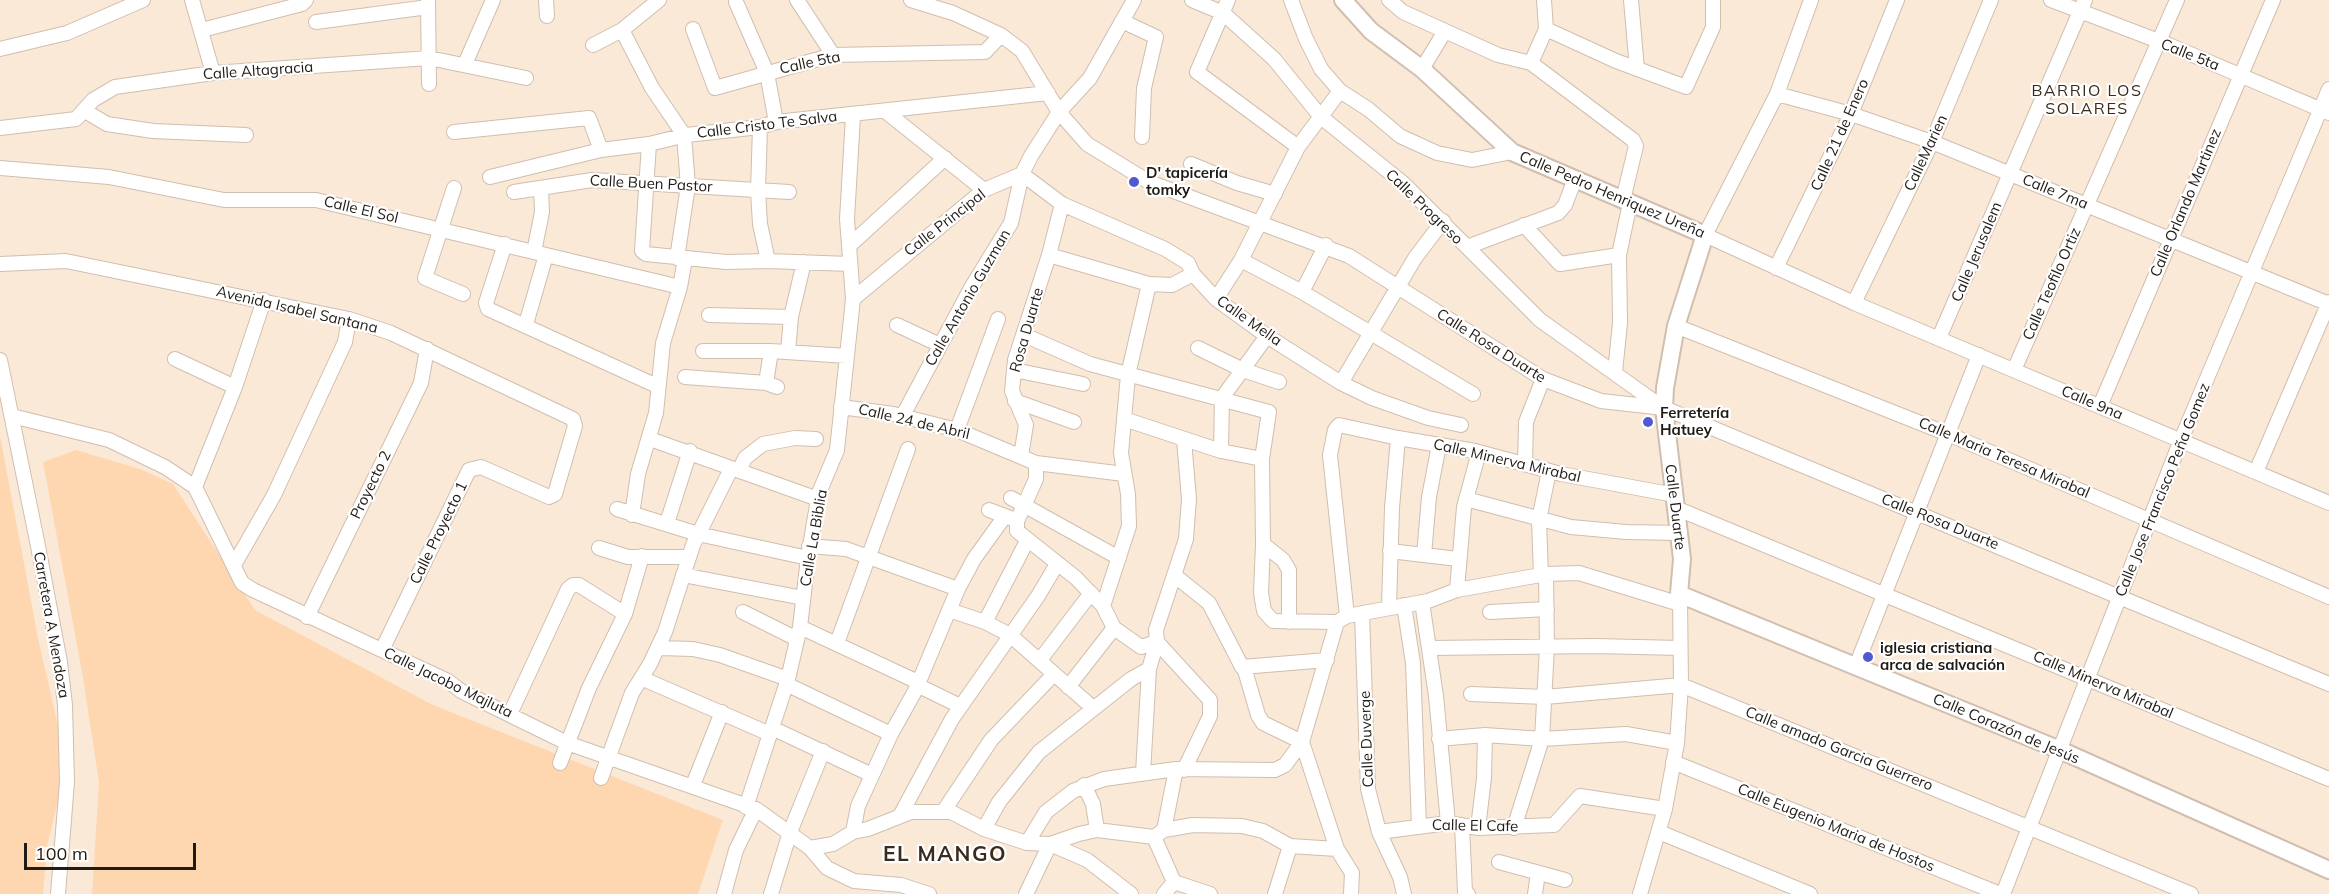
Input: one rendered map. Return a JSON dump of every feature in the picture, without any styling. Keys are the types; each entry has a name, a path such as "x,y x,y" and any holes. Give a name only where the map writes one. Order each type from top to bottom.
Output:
{"street":[{"path":"0,49 67,33 143,0"},
{"path":"192,0 213,73"},
{"path":"202,30 302,4 306,0"},
{"path":"465,64 493,0"},
{"path":"546,0 547,16"},
{"path":"593,45 622,30 659,0"},
{"path":"797,0 832,55"},
{"name":"Calle Rosa Duarte","path":"911,0 953,13 1001,35 1022,51 1059,112 1087,144 1149,182 1326,245 1348,256 1543,379 1601,401 1664,408 2329,684"},
{"path":"1022,174 1059,112 1090,78 1134,0"},
{"name":"Calle Progreso","path":"1192,0 1225,7 1274,59 1321,117 1404,184 1540,320 1664,408"},
{"path":"1292,0 1306,39 1321,69 1340,91 1368,109 1400,136 1437,153 1472,160 1512,152"},
{"name":"Calle Pedro Henriquez Ureña","path":"1343,0 1347,8 1371,31 1422,69 1512,152 1705,235 1854,303"},
{"path":"1389,0 1403,12 1498,55 1531,63 1633,140 1636,146 1618,255 1620,323 1614,372"},
{"path":"1531,63 1546,29 1544,0"},
{"path":"1631,0 1637,69"},
{"path":"1546,29 1684,87 1688,86 1713,27 1713,0"},
{"name":"Calle Duarte","path":"1640,894 1665,809 1677,743 1681,685 1682,559 1664,408 1668,367 1676,326 1705,235 1777,94 1811,0"},
{"name":"Calle 21 de Enero","path":"1776,268 1851,114 1897,0"},
{"name":"CalleMarien","path":"1854,303 1932,142 1991,0"},
{"name":"Calle 5ta","path":"2051,0 2083,6 2159,42 2325,111"},
{"name":"Calle Teofilo Ortiz","path":"2014,370 2177,0"},
{"name":"Calle Orlando Martinez","path":"2100,406 2273,0"},
{"path":"736,2 767,73 776,122"},
{"path":"316,22 428,3 429,84"},
{"name":"Calle Jerusalem","path":"1939,338 2083,6"},
{"path":"1225,7 1197,72 1298,147"},
{"path":"1124,21 1156,37 1144,88 1142,137"},
{"name":"Calle 5ta","path":"693,29 712,86 715,88 832,55 985,52 1001,35"},
{"path":"622,30 652,88 684,135 687,186 680,287 663,343 656,413 638,474 632,515"},
{"path":"1422,69 1445,31"},
{"name":"Calle Altagracia","path":"0,128 76,119 93,100 114,87 213,73 429,58 526,78"},
{"name":"Calle Jose Francisco Peña Gomez","path":"2002,894 2181,440 2252,272 2325,111 2329,89"},
{"path":"1216,299 1241,260 1298,147 1340,91"},
{"name":"Calle Cristo Te Salva","path":"490,177 601,150 649,144 684,135 760,127 776,122 853,116 1048,93"},
{"name":"Calle 7ma","path":"1777,94 1851,114 1932,142 2329,303"},
{"path":"85,111 107,124 153,131 246,135"},
{"path":"885,111 984,190"},
{"name":"Calle La Biblia","path":"723,894 751,808 771,731 787,682 799,633 808,552 818,499 837,450 853,299 847,219 853,116"},
{"path":"454,132 590,118 601,150"},
{"path":"760,127 758,191 760,224 768,261"},
{"path":"649,144 642,250 646,254 726,262 850,264"},
{"path":"849,246 945,158"},
{"path":"1191,164 1237,183 1275,194"},
{"name":"Calle El Sol","path":"0,168 109,177 224,200 316,200 680,287"},
{"name":"Calle Principal","path":"853,299 984,190 1022,174"},
{"name":"Calle Mella","path":"1022,174 1062,204 1165,249 1188,263 1193,274 1216,299 1267,336 1341,383 1372,398 1428,418 1461,425"},
{"name":"Calle Antonio Guzman","path":"902,417 971,288 1011,223 1022,174"},
{"path":"1467,247 1558,213 1565,205 1575,179"},
{"name":"Calle Buen Pastor","path":"514,192 552,184 592,180 789,192"},
{"path":"454,188 425,278 463,294"},
{"path":"526,324 540,254 541,188"},
{"name":"Rosa Duarte","path":"1021,456 1026,419 1014,401 1012,391 1014,370 1062,204"},
{"path":"1341,383 1397,287 1443,221"},
{"path":"1524,225 1560,264 1618,255"},
{"path":"505,244 486,303 488,309 526,324 657,386"},
{"path":"1302,292 1326,245"},
{"path":"1049,255 1149,284 1172,285 1193,274"},
{"path":"1241,260 1302,292 1370,335 1473,394"},
{"name":"Avenida Isabel Santana","path":"0,264 66,261 349,319 391,333 427,349 575,421"},
{"path":"788,352 792,317 804,262"},
{"path":"1103,606 1129,526 1130,511 1121,453 1128,375 1149,284"},
{"path":"12,416 109,440 165,468 195,487 235,387 264,300"},
{"name":"Calle 9na","path":"1854,303 2329,503"},
{"path":"2256,472 2329,303"},
{"path":"710,315 792,317"},
{"path":"234,565 274,495 345,342 349,319"},
{"path":"957,430 998,319"},
{"path":"897,325 940,345"},
{"name":"Calle Maria Teresa Mirabal","path":"1676,326 1948,434 2329,597"},
{"path":"1024,335 1090,364 1269,412 1262,459 1261,594 1264,610 1272,621 1342,619 1389,607 1422,602 1456,590 1544,575 1579,573 1680,599"},
{"path":"1221,451 1222,398 1267,336"},
{"path":"1198,348 1243,369 1280,382"},
{"name":"Proyecto 2","path":"307,617 421,383 427,349"},
{"path":"703,351 771,351 847,356"},
{"path":"685,377 772,385 771,351"},
{"path":"1856,666 1979,355"},
{"path":"175,359 235,387"},
{"name":"Carretera A Mendoza","path":"0,360 60,662 65,705 67,782 58,894"},
{"path":"1014,370 1083,384"},
{"path":"1525,464 1526,422 1543,379"},
{"path":"1014,401 1074,422"},
{"name":"Calle 24 de Abril","path":"841,407 902,417 957,430 1036,463 1124,474"},
{"path":"1124,419 1221,451 1262,459"},
{"name":"Calle Proyecto 1","path":"382,650 469,470 481,467 549,496 555,494 575,421"},
{"name":"Calle Minerva Mirabal","path":"1342,619 1330,455 1335,430 1340,425 1479,452 1676,502 1885,594 2329,778"},
{"path":"601,778 632,693 659,648 698,534 735,470 763,444 795,438 816,439"},
{"path":"1389,607 1390,551 1398,438"},
{"path":"650,439 690,451 735,470 818,499"},
{"path":"1143,773 1149,669 1157,642 1156,630 1187,529 1189,499 1184,440"},
{"path":"1424,555 1429,496 1439,445"},
{"path":"837,644 908,449"},
{"path":"667,523 690,451"},
{"path":"1456,590 1466,499 1479,452"},
{"path":"854,832 858,807 891,734 917,684 958,589 974,559 1024,506 1036,479 1036,463"},
{"path":"1514,828 1542,738 1547,609 1539,520 1549,471"},
{"name":"Calle Jacobo Majluta","path":"195,487 242,583 307,617 382,650 567,742 693,785 751,808 789,832 810,848 827,868 857,888 901,885 929,894"},
{"path":"1011,498 1119,558"},
{"path":"1466,499 1571,527 1680,533"},
{"path":"617,509 698,534 808,552 846,549 958,589"},
{"path":"990,510 1011,518 1017,531 1027,541 1076,578 1103,606 1114,628 1141,647 1157,642"},
{"path":"985,622 1027,541"},
{"path":"1263,544 1283,561 1289,570 1289,622"},
{"path":"599,548 628,557 689,557"},
{"path":"1390,551 1458,559"},
{"path":"560,763 589,688 625,614 642,556"},
{"path":"902,814 960,706 1057,564"},
{"path":"684,575 803,598"},
{"path":"1174,575 1209,603 1240,665 1244,667 1258,715 1263,723 1302,742 1337,849 1352,873 1352,894"},
{"path":"510,714 568,589 573,585 579,585 625,614"},
{"path":"1040,660 1091,593"},
{"name":"Calle Corazón de Jesús","path":"1680,599 1856,666 2060,750 2329,870"},
{"path":"1422,602 1430,648 1448,823"},
{"path":"1404,605 1413,663 1419,826"},
{"path":"1490,612 1547,609"},
{"path":"948,610 985,622 1010,635 1093,708"},
{"path":"743,612 799,633 837,644 960,706"},
{"name":"Calle Duverge","path":"1362,613 1368,789 1379,832 1400,877 1404,894"},
{"path":"1027,843 1046,812 1084,785 1104,779 1180,769 1275,770 1285,765 1302,742 1342,619"},
{"path":"1068,687 1114,628"},
{"path":"1157,642 1210,700 1212,708 1180,769 1159,834 1174,882"},
{"path":"659,648 693,649 720,655 787,682 891,734"},
{"path":"1430,648 1680,648"},
{"path":"1244,667 1327,660"},
{"path":"984,829 1020,772 1039,752 1131,678 1149,669"},
{"path":"943,812 991,740 1054,674"},
{"path":"641,678 823,751 872,775"},
{"name":"Calle amado Garcia Guerrero","path":"1471,694 1545,697 1681,685 2191,894"},
{"path":"693,785 722,712"},
{"path":"1439,739 1485,735 1542,738 1626,734 1677,743"},
{"path":"1478,828 1484,778 1485,735"},
{"path":"771,894 789,832 823,751"},
{"name":"Calle Eugenio Maria de Hostos","path":"1673,762 2002,894"},
{"path":"1084,785 1093,804 1097,830"},
{"name":"Calle El Cafe","path":"1379,832 1448,823 1478,828 1554,825 1580,796 1665,809"},
{"path":"810,848 833,844 854,832 868,829 902,814 951,812 984,829 1027,843 1050,844 1087,860 1131,894"},
{"path":"1026,894 1050,844 1097,830 1159,834 1193,825 1242,826 1263,831 1290,846 1337,849"},
{"path":"1462,825 1465,892 1468,894"},
{"path":"1659,831 1810,894"},
{"path":"1275,894 1290,846"},
{"path":"1499,862 1565,880"},
{"path":"1535,894 1538,873"},
{"path":"1164,894 1174,882"},
{"path":"1174,882 1210,894"}],"shaded area":[{"path":"0,436 38,638 67,765 47,846 43,894 0,894"},
{"path":"76,450 140,469 173,484 255,610 433,705 723,820 698,894 92,894 99,782 82,672 43,462"}],"place":[{"name":"D' tapicería tomky","path":"1134,182"},
{"name":"Ferretería Hatuey","path":"1648,422"},
{"name":"iglesia cristiana arca de salvación","path":"1868,657"}],"district":[{"name":"BARRIO LOS SOLARES","path":"2087,100"},
{"name":"EL MANGO","path":"945,855"}]}
